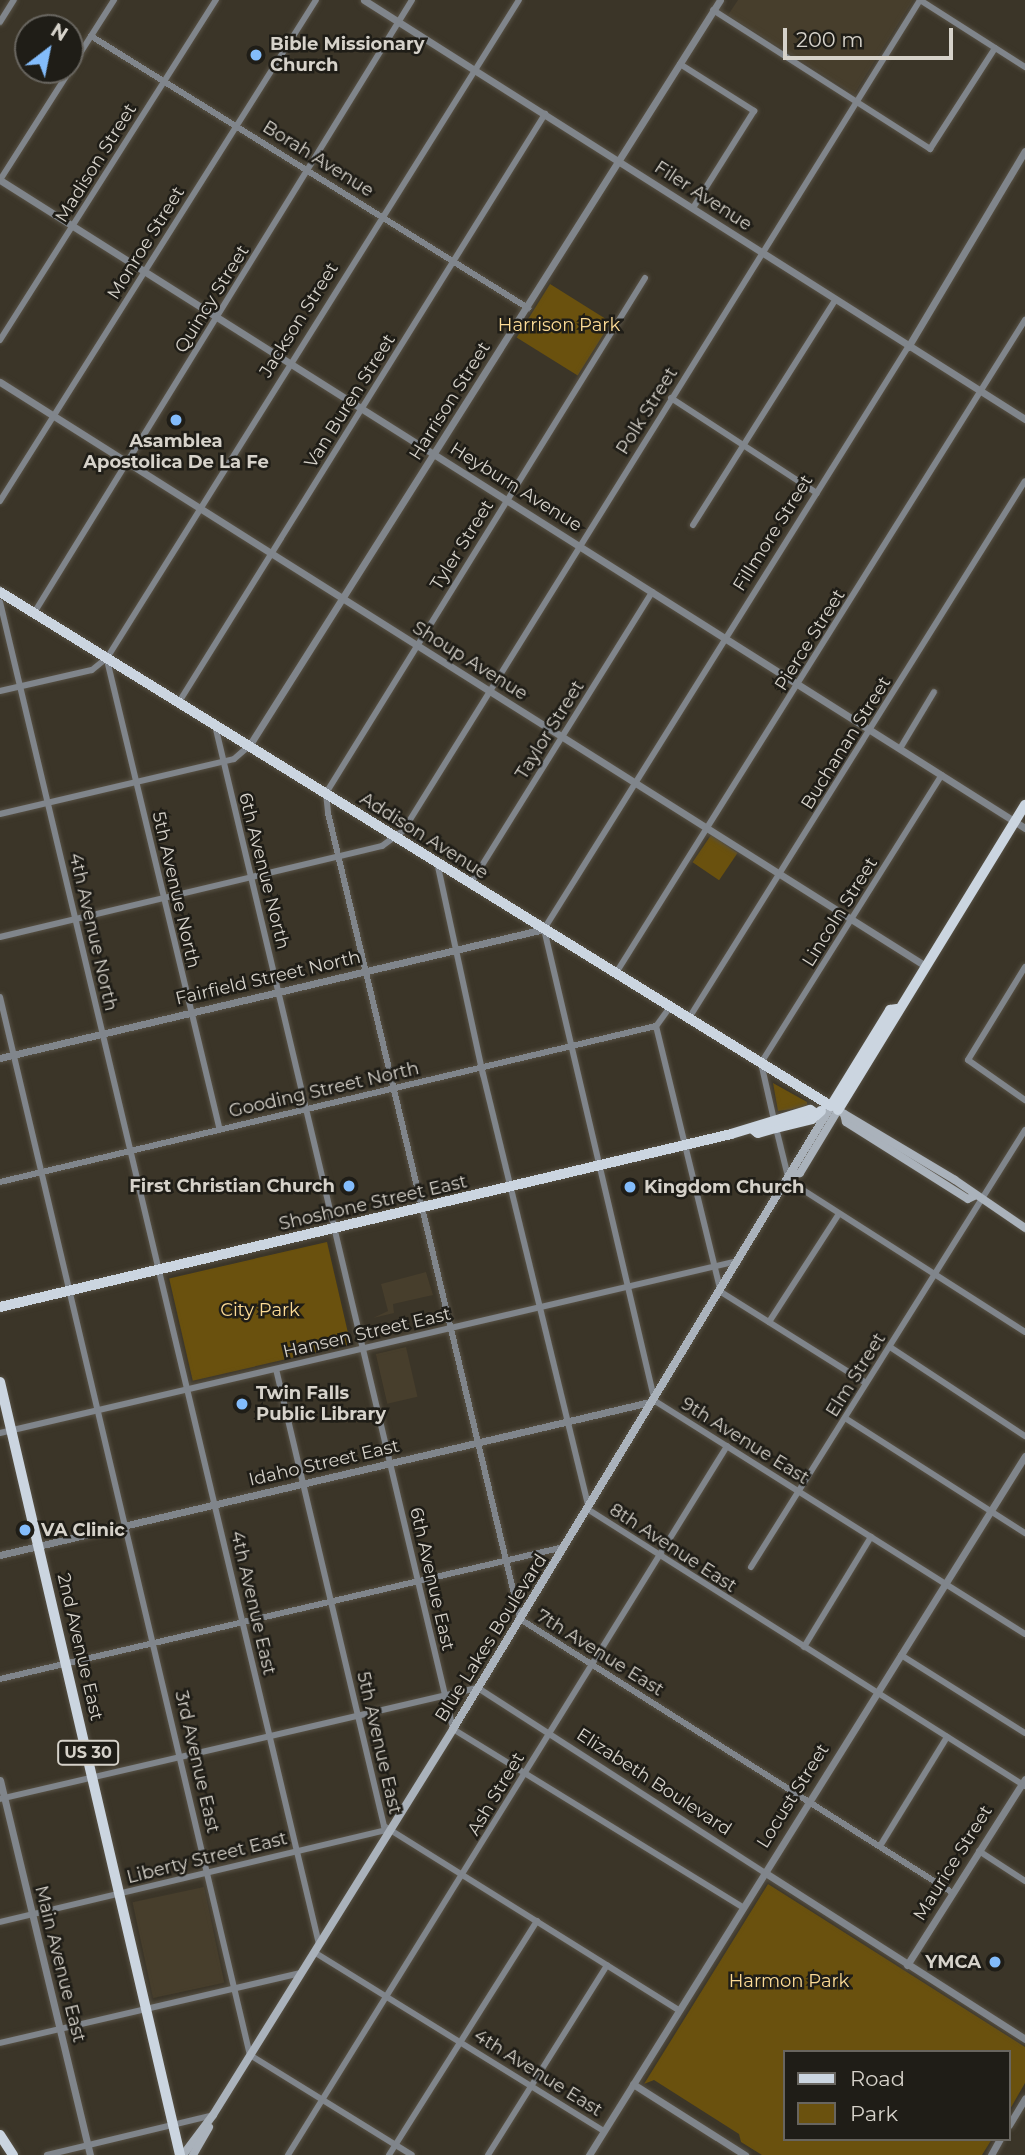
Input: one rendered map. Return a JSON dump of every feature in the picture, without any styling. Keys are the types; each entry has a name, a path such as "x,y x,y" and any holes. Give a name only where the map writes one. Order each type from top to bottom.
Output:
{"main road":[{"name":"Addison Avenue","path":"0,592 837,1110"},
{"path":"1025,805 897,1009 890,1010 837,1110 846,1122 968,1199 979,1198 1025,1228"},
{"name":"Shoshone Street East","path":"0,1307 752,1129 758,1133 775,1124 812,1119 816,1113 837,1110"},
{"name":"Blue Lakes Boulevard","path":"185,2153 213,2115 589,1510 791,1178 837,1110"},
{"name":"2nd Avenue East","path":"0,1382 175,2124 185,2153"},
{"path":"0,2135 11,2155"}],"street":[{"path":"0,22 14,0"},
{"path":"84,47 114,0"},
{"name":"Madison Street","path":"0,340 216,0"},
{"name":"Monroe Street","path":"0,501 316,0"},
{"name":"Filer Avenue","path":"364,0 1025,419"},
{"name":"Quincy Street","path":"33,612 310,170 412,0"},
{"name":"Jackson Street","path":"107,658 289,362 519,0"},
{"name":"Harrison Street","path":"250,746 720,0"},
{"path":"920,0 1025,67"},
{"name":"Polk Street","path":"396,837 920,0"},
{"path":"713,10 930,149 995,48"},
{"name":"Borah Avenue","path":"91,36 528,308"},
{"path":"680,64 754,111 693,208"},
{"path":"0,180 61,84"},
{"name":"Van Buren Street","path":"179,702 545,114"},
{"name":"Fillmore Street","path":"544,929 908,347 1025,151"},
{"name":"Heyburn Avenue","path":"0,180 798,685 871,728 1025,828"},
{"name":"Tyler Street","path":"326,793 415,645 645,278"},
{"path":"693,525 835,300"},
{"name":"Pierce Street","path":"616,973 1025,320"},
{"name":"Shoup Avenue","path":"0,382 125,464 924,965"},
{"path":"671,398 817,493"},
{"name":"Buchanan Street","path":"689,1018 1025,481"},
{"name":"Taylor Street","path":"471,883 652,592"},
{"name":"4th Avenue North","path":"0,602 160,1269"},
{"path":"0,691 92,670 107,658"},
{"name":"5th Avenue North","path":"107,658 190,1013 220,1129"},
{"path":"901,747 934,692"},
{"name":"6th Avenue North","path":"215,725 335,1228"},
{"path":"0,814 222,762 250,746"},
{"name":"Lincoln Street","path":"761,1063 942,775"},
{"name":"7th Avenue East","path":"326,793 338,856 520,1619 953,1893"},
{"path":"0,937 382,846 396,837"},
{"name":"8th Avenue East","path":"437,862 481,1068 589,1510 1024,1783"},
{"name":"Fairfield Street North","path":"0,1058 544,929"},
{"name":"9th Avenue East","path":"544,929 655,1401 1025,1634"},
{"path":"1025,967 968,1060 1025,1100"},
{"name":"3rd Avenue East","path":"0,997 237,1989 250,2054"},
{"path":"670,1007 656,1026 688,1145 722,1292 866,1383"},
{"name":"Gooding Street North","path":"0,1182 656,1026"},
{"path":"761,1063 791,1178 839,1214 1025,1332"},
{"name":"Elm Street","path":"751,1567 890,1348 979,1198 1025,1130"},
{"path":"769,1322 839,1214"},
{"name":"6th Avenue East","path":"335,1228 453,1729"},
{"name":"Hansen Street East","path":"0,1433 741,1260"},
{"name":"4th Avenue East","path":"160,1269 270,1736 316,1948 388,1997 604,2131"},
{"path":"890,1348 1025,1436"},
{"name":"5th Avenue East","path":"276,1368 384,1826 679,2010"},
{"name":"Idaho Street East","path":"0,1555 655,1401"},
{"path":"845,1418 1025,1533"},
{"name":"Ash Street","path":"288,2155 464,1876 727,1447"},
{"name":"Locust Street","path":"589,2155 1025,1455"},
{"path":"804,1647 871,1537"},
{"path":"0,1679 566,1546"},
{"path":"901,1656 1025,1732"},
{"path":"2,1799 478,1688"},
{"name":"Elizabeth Boulevard","path":"478,1688 1025,2039"},
{"path":"453,1729 742,1907"},
{"path":"880,1846 947,1737"},
{"name":"Main Avenue East","path":"0,1780 2,1799 90,2155"},
{"name":"Maurice Street","path":"907,1965 1024,1783"},
{"name":"Liberty Street East","path":"0,1922 390,1829"},
{"path":"979,1851 1025,1881"},
{"path":"388,2155 537,1921"},
{"path":"488,2155 607,1965"},
{"path":"0,2043 301,1973"},
{"path":"250,2054 412,2155"},
{"path":"633,2084 745,2155"},
{"path":"1011,2122 1025,2098"},
{"path":"47,2155 213,2115"},
{"path":"0,2145 11,2155"}],"shaded area":[{"path":"738,0 913,0 854,94 728,15"},
{"path":"426,1272 433,1295 393,1304 394,1313 373,1318 388,1311 381,1284"},
{"path":"406,1347 417,1397 387,1404 376,1354"},
{"path":"204,1887 224,1983 153,1998 133,1902"}],"green space":[{"name":"Harrison Park","path":"550,284 611,322 578,376 517,337"},
{"path":"711,835 738,853 719,880 693,862"},
{"path":"773,1083 807,1102 807,1107 778,1111"},
{"name":"City Park","path":"327,1242 351,1344 193,1381 169,1278"},
{"name":"Harmon Park","path":"768,1884 1025,2047 1025,2083 1011,2108 1011,2050 783,2050 783,2141 991,2141 982,2155 762,2155 741,2142 739,2134 654,2080 644,2084"}],"place":[{"name":"Bible Missionary Church","path":"256,55"},
{"name":"Asamblea Apostolica De La Fe","path":"176,420"},
{"name":"First Christian Church","path":"349,1186"},
{"name":"Kingdom Church","path":"630,1187"},
{"name":"Twin Falls Public Library","path":"242,1404"},
{"name":"VA Clinic","path":"25,1530"},
{"name":"YMCA","path":"995,1962"}]}
